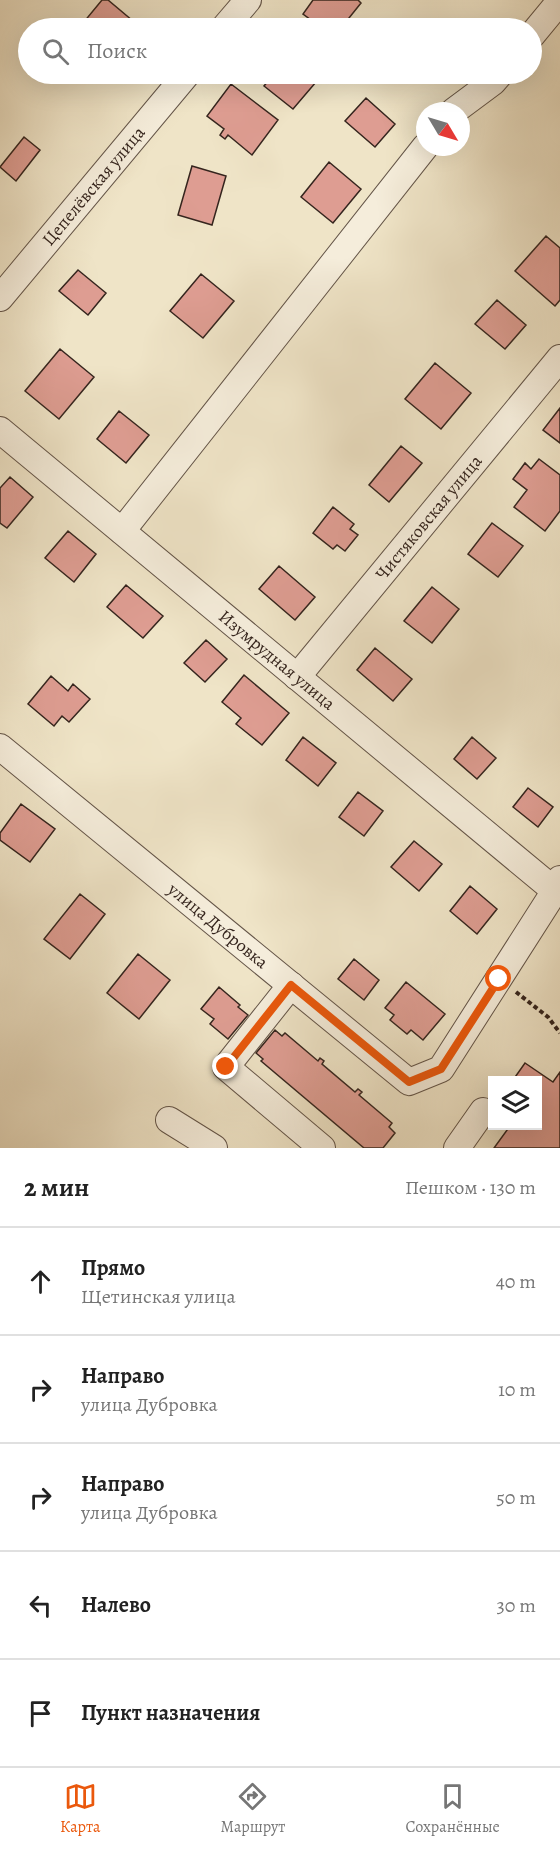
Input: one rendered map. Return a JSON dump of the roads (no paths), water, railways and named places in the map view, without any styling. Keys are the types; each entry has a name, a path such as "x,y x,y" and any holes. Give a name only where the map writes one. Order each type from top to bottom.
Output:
{"street":[{"path":"233,18 248,0"},
{"path":"542,22 560,1"},
{"name":"Цепелёвская улица","path":"0,298 179,84"},
{"path":"466,102 490,84"},
{"path":"122,531 418,156"},
{"name":"Чистяковская улица","path":"297,677 560,358"},
{"name":"Изумрудная улица","path":"0,430 556,894"},
{"name":"улица Дубровка","path":"0,747 409,1082 441,1069 556,894"},
{"path":"291,985 226,1067 322,1148"},
{"path":"457,1148 483,1111"},
{"path":"169,1120 214,1148"}]}
